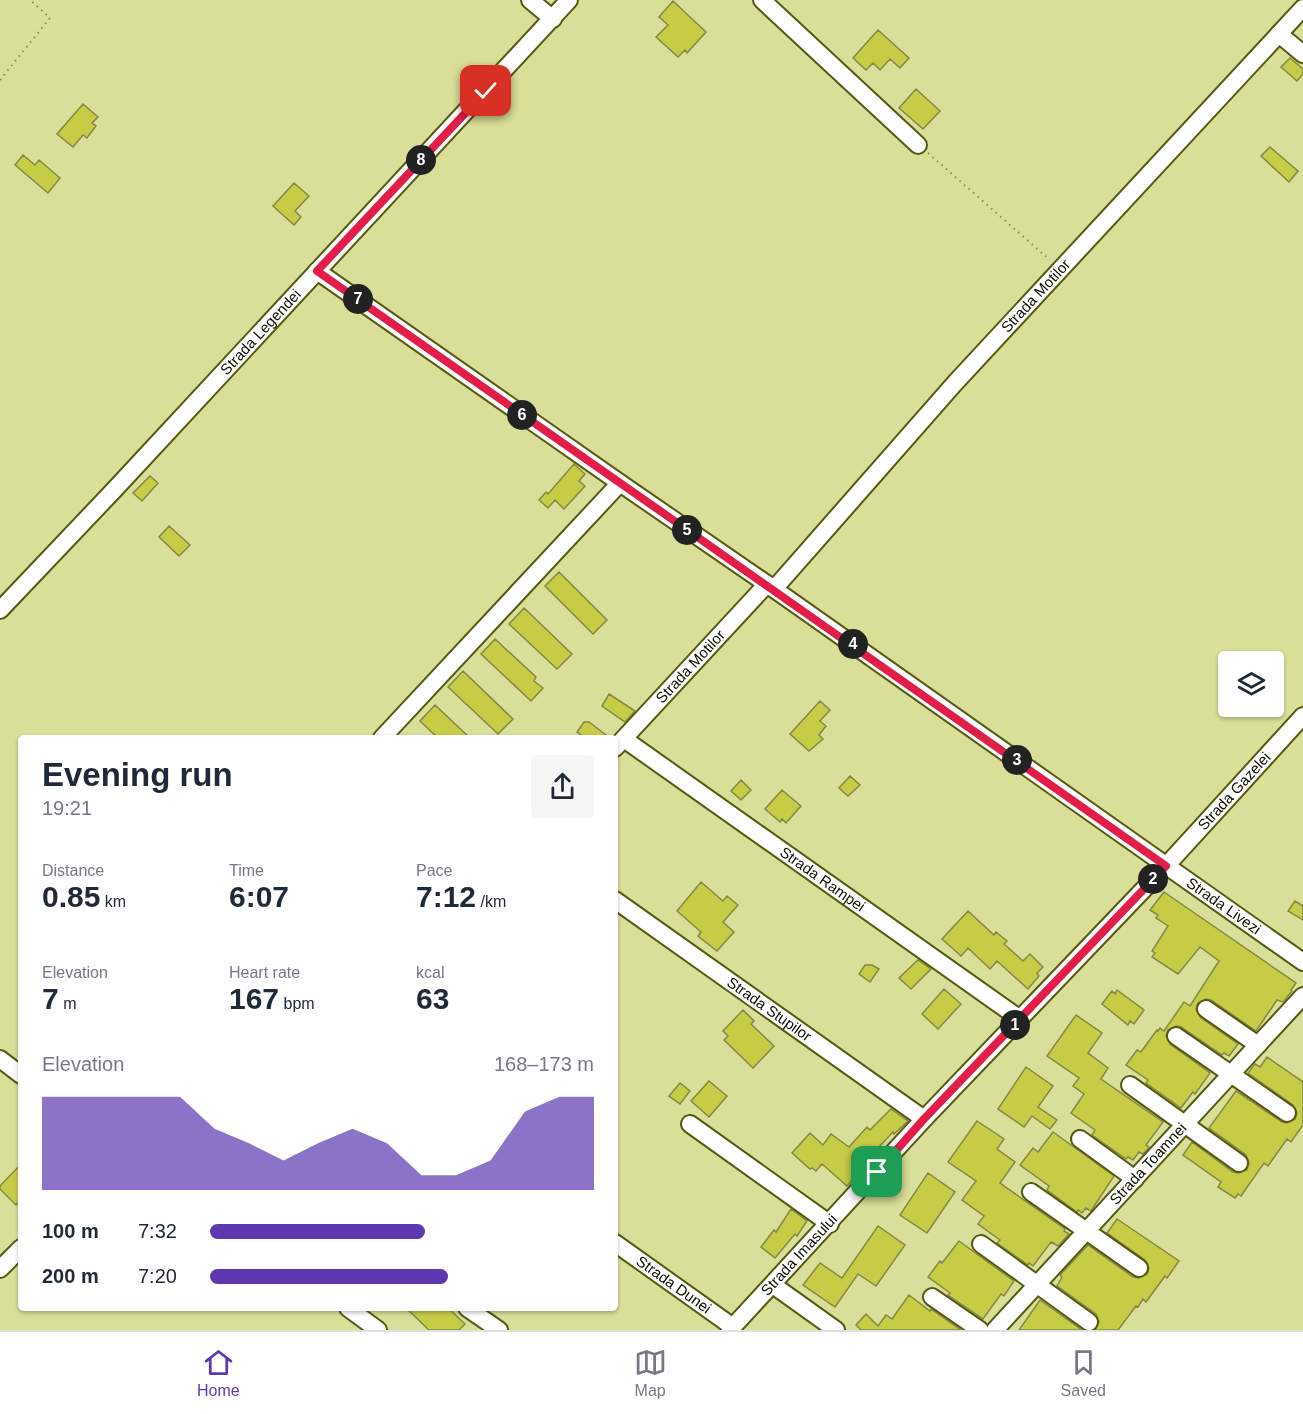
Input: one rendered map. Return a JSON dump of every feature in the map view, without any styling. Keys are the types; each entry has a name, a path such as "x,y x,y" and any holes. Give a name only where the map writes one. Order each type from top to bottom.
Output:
{"street":[{"path":"530,0 553,19"},
{"name":"Strada Legendei","path":"0,610 569,0"},
{"path":"762,0 918,145"},
{"name":"Strada Motilor","path":"619,744 771,587 955,383 1303,8"},
{"path":"1279,34 1303,54"},
{"name":"Strada Livezi","path":"317,271 1303,962"},
{"path":"385,735 620,483"},
{"name":"Strada Gazelei","path":"1166,866 1303,716"},
{"name":"Strada Rampei","path":"619,744 1020,1019"},
{"name":"Strada Imasului","path":"731,1329 830,1224 924,1119 1166,866"},
{"name":"Strada Stupilor","path":"618,902 924,1119"},
{"name":"Strada Toamnei","path":"995,1330 1303,996"},
{"path":"1206,1009 1258,1046"},
{"path":"1176,1036 1287,1113"},
{"path":"0,1059 18,1073"},
{"path":"1130,1084 1239,1163"},
{"path":"690,1124 830,1224"},
{"path":"1080,1139 1135,1179"},
{"path":"1031,1192 1139,1268"},
{"path":"981,1244 1089,1322"},
{"name":"Strada Dunei","path":"618,1245 731,1329"},
{"path":"0,1269 18,1251"},
{"path":"773,1285 836,1330"},
{"path":"932,1297 980,1330"},
{"path":"352,1311 378,1330"},
{"path":"471,1311 499,1330"}],"path":[{"path":"0,80 50,18 30,0"},
{"path":"918,145 1062,269"}],"building":[{"path":"673,1 706,32 687,53 685,50 678,57 656,37 668,25 659,17"},
{"path":"878,30 909,58 900,68 890,59 880,70 873,63 866,70 853,58"},
{"path":"1290,58 1303,69 1303,74 1297,81 1281,67"},
{"path":"916,89 940,111 923,129 899,108"},
{"path":"83,104 98,117 92,123 96,126 87,138 83,135 73,147 57,134"},
{"path":"1270,147 1298,171 1289,182 1261,156"},
{"path":"23,155 35,165 39,160 60,178 48,193 15,165"},
{"path":"294,183 309,196 295,211 301,217 294,225 273,206"},
{"path":"574,464 585,474 579,481 585,486 564,509 555,500 548,508 539,500 546,492 548,494"},
{"path":"150,476 158,483 142,501 133,493"},
{"path":"169,526 190,545 179,556 159,537"},
{"path":"559,572 607,620 593,634 545,586"},
{"path":"524,608 572,654 557,669 509,624"},
{"path":"495,639 536,677 534,681 543,688 531,701 481,654"},
{"path":"463,671 513,719 498,734 448,687"},
{"path":"609,694 635,711 625,722 602,706"},
{"path":"820,701 830,710 820,721 826,726 819,735 823,739 809,751 790,734"},
{"path":"435,705 467,735 435,735 420,721"},
{"path":"584,722 589,722 606,735 581,735 577,732"},
{"path":"850,776 860,785 848,796 839,788"},
{"path":"741,780 751,790 741,800 731,791"},
{"path":"782,790 801,806 786,823 782,819 780,822 765,809"},
{"path":"701,882 723,901 727,896 738,905 723,922 734,932 717,951 698,936 701,932 677,911"},
{"path":"1164,892 1296,983 1283,1002 1277,1000 1256,1031 1211,1000 1206,999 1198,1003 1196,1009 1200,1017 1238,1044 1229,1056 1224,1053 1222,1055 1181,1027 1176,1026 1168,1030 1166,1036 1170,1044 1210,1073 1195,1094 1193,1092 1181,1108 1146,1083 1148,1080 1126,1065 1137,1050 1141,1052 1157,1030 1160,1028 1164,1031 1184,1002 1190,1006 1219,961 1200,947 1178,974 1152,957 1155,953 1152,951 1168,926 1156,918 1158,915 1150,910"},
{"path":"1295,901 1303,906 1303,920 1288,911"},
{"path":"968,911 994,935 996,932 1007,941 1004,944 1023,961 1030,954 1043,967 1028,989 997,961 990,969 968,948 961,956 942,939"},
{"path":"918,960 931,969 911,989 899,978"},
{"path":"865,965 872,965 879,969 870,982 859,974"},
{"path":"944,989 961,1004 938,1029 922,1014"},
{"path":"1117,990 1144,1010 1134,1024 1130,1021 1128,1025 1102,1004 1112,991 1115,994"},
{"path":"743,1010 754,1021 751,1024 774,1046 753,1068 724,1040 728,1036 723,1031"},
{"path":"1076,1015 1102,1033 1088,1053 1108,1068 1101,1079 1163,1122 1146,1145 1149,1147 1147,1150 1143,1154 1139,1152 1133,1160 1128,1157 1126,1159 1092,1135 1095,1130 1071,1113 1084,1094 1073,1086 1079,1078 1047,1056"},
{"path":"1267,1057 1303,1082 1303,1125 1291,1142 1287,1139 1268,1166 1264,1163 1241,1196 1238,1194 1235,1198 1218,1187 1221,1182 1183,1155 1192,1142 1233,1172 1239,1173 1247,1170 1249,1163 1246,1155 1209,1128 1236,1091 1282,1122 1287,1123 1295,1119 1297,1113 1293,1105 1248,1073 1255,1064 1260,1067"},
{"path":"1026,1067 1053,1086 1038,1107 1057,1120 1050,1129 1032,1116 1024,1127 998,1109"},
{"path":"709,1081 727,1096 709,1117 691,1101"},
{"path":"680,1083 690,1091 680,1104 669,1096"},
{"path":"891,1109 908,1121 894,1134 893,1132 861,1166 864,1168 847,1186 822,1164 816,1171 810,1169 792,1153 810,1133 823,1145 831,1134 849,1147 867,1127 870,1130"},
{"path":"977,1121 1004,1139 997,1149 1015,1162 1000,1183 1069,1234 1058,1246 1051,1242 1033,1266 1029,1263 1028,1265 997,1243 1000,1240 978,1224 984,1216 962,1200 976,1181 948,1162"},
{"path":"1053,1132 1114,1176 1091,1211 1086,1208 1082,1213 1078,1210 1077,1212 1047,1190 1049,1186 1020,1165 1033,1148 1038,1152"},
{"path":"18,1167 18,1203 16,1205 0,1189 0,1186"},
{"path":"928,1173 955,1192 927,1233 900,1215"},
{"path":"791,1209 807,1221 797,1236 795,1234 775,1258 761,1247 774,1230 776,1232"},
{"path":"1117,1219 1179,1261 1146,1302 1143,1299 1138,1307 1136,1306 1118,1330 1095,1330 1099,1322 1096,1314 1057,1286 1062,1277 1060,1275 1088,1245 1133,1277 1139,1278 1147,1274 1149,1268 1145,1260 1107,1233"},
{"path":"878,1226 905,1245 876,1286 858,1274 835,1307 803,1285 820,1263 842,1278"},
{"path":"959,1241 1014,1281 1004,1296 1001,1294 983,1319 948,1295 950,1293 928,1277"},
{"path":"909,1295 961,1330 861,1330 856,1325 866,1314 878,1326 886,1315 892,1319"},
{"path":"1040,1300 1082,1330 1019,1330"},
{"path":"409,1311 451,1311 465,1324 459,1330 429,1330"}],"route":[{"path":"486,91 317,271 774,589 1166,866 924,1119 877,1172"}]}
